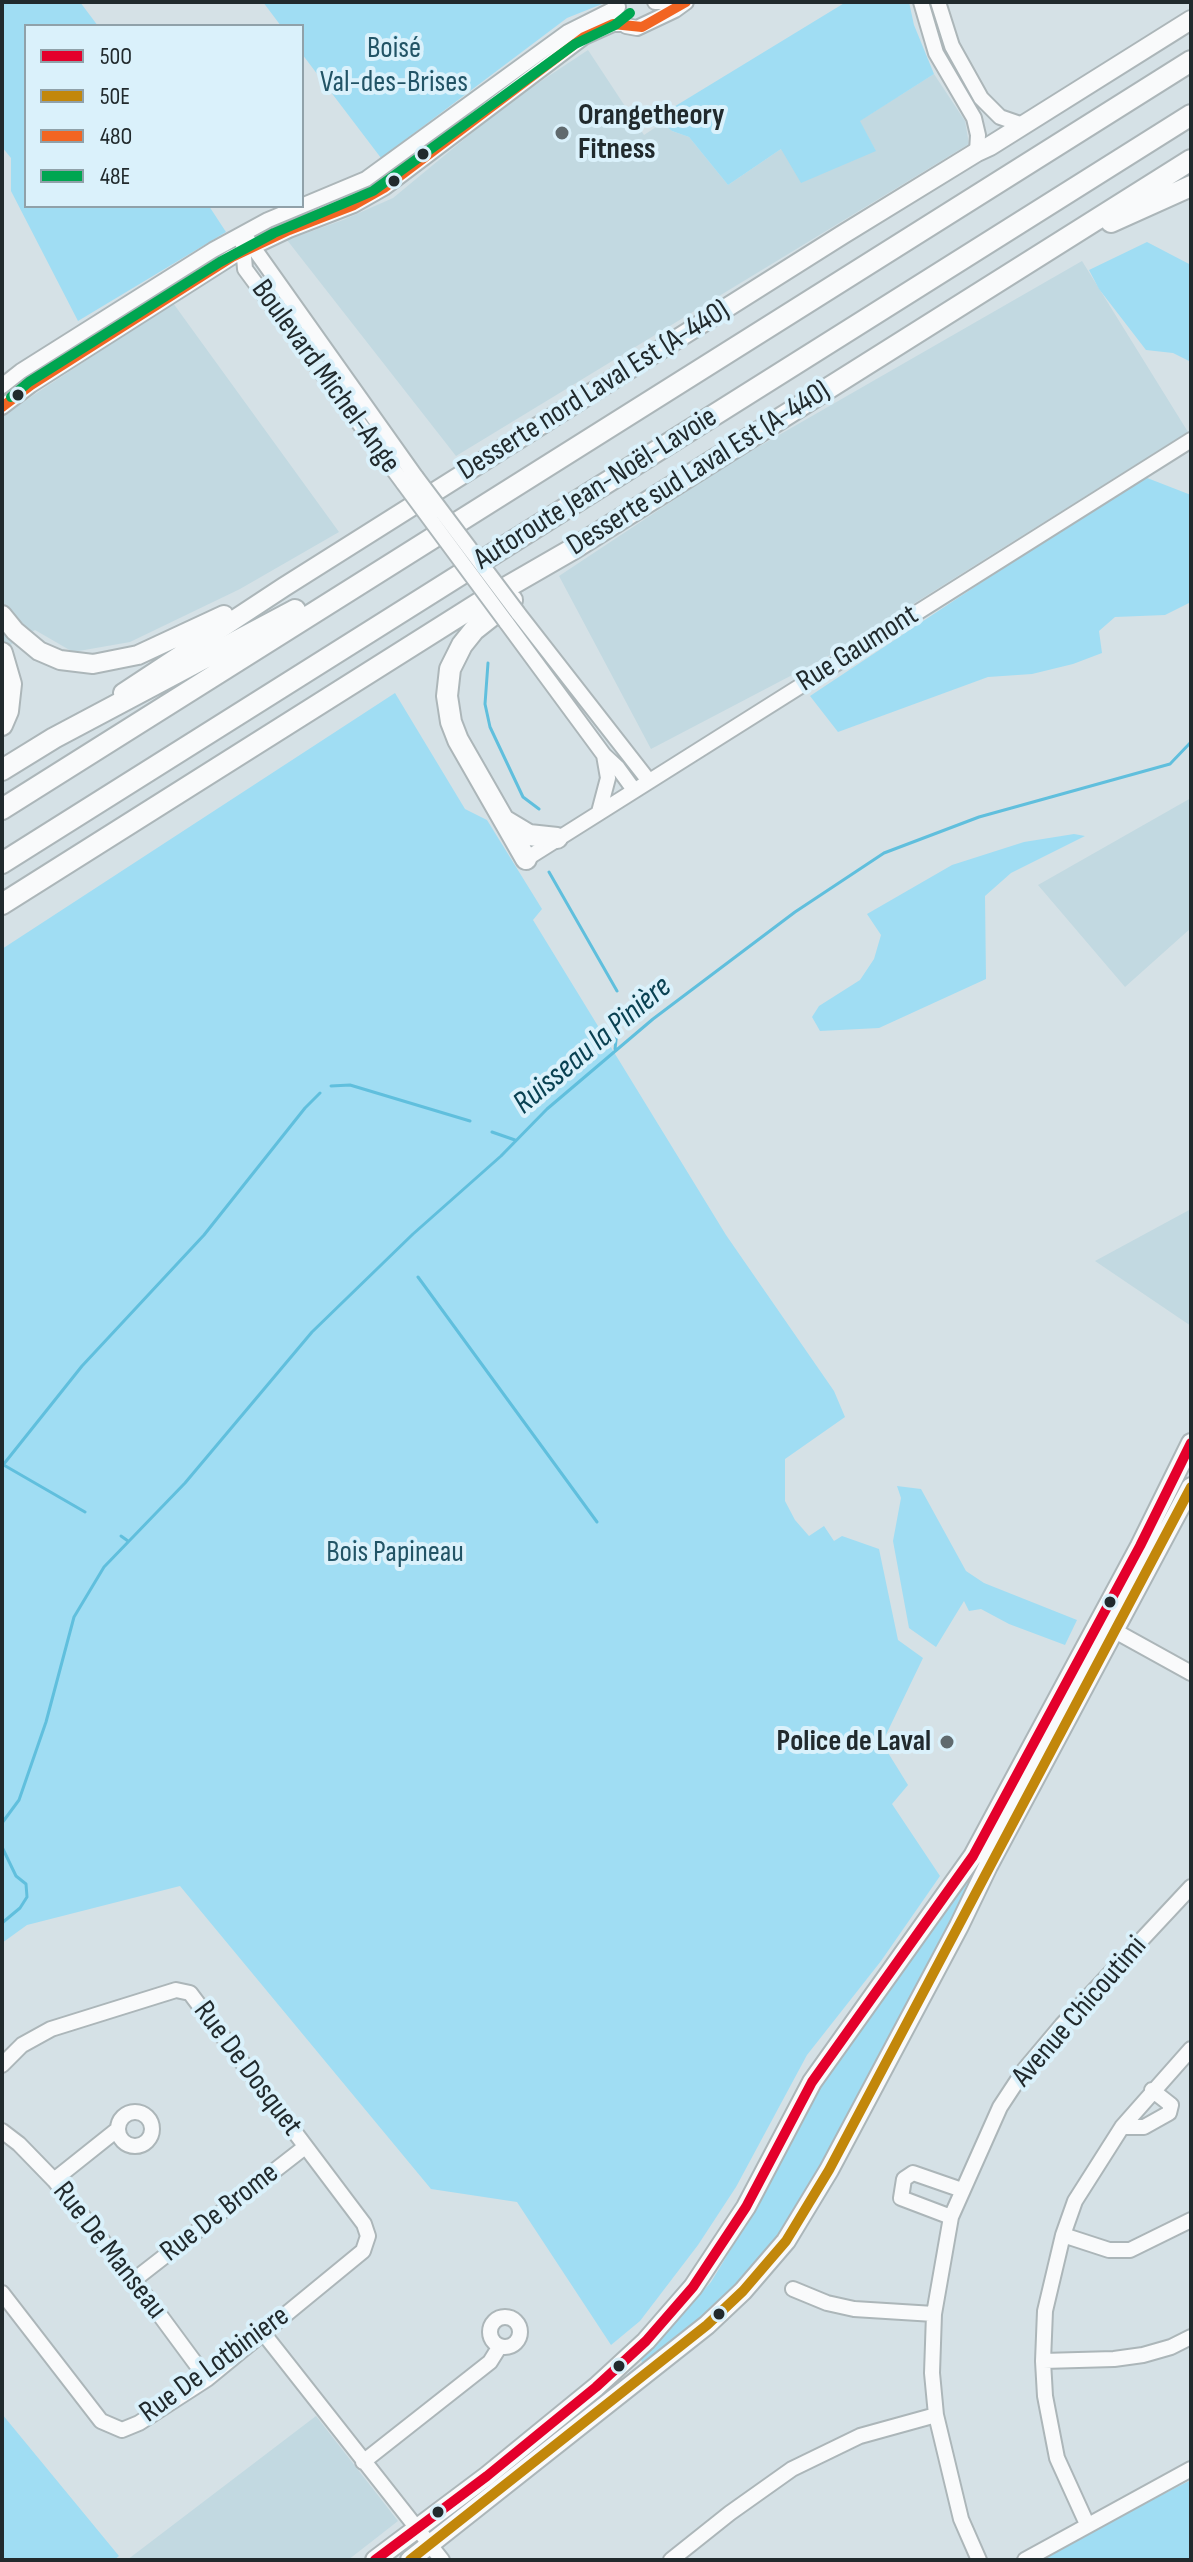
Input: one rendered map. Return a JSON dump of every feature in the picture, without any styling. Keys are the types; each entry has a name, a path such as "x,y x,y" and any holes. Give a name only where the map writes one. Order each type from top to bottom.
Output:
{"highway":[{"name":"Autoroute Jean-Noël-Lavoie","path":"2,809 1191,61"},
{"name":"Autoroute Jean-Noël-Lavoie","path":"2,863 1191,115"},
{"name":"Desserte sud Laval Est (A-440)","path":"2,904 1191,160"},
{"path":"1055,245 1191,186"},
{"path":"54,738 457,523"},
{"path":"526,859 464,752 451,722 447,696 450,669 474,630 573,549"},
{"path":"2,653 11,684 8,711 2,725"},
{"name":"Desserte nord Laval Est (A-440)","path":"2,770 54,738"},
{"path":"504,820 529,835 557,838"}],"main road":[{"name":"Desserte nord Laval Est (A-440)","path":"54,738 284,587 1191,20"},
{"path":"2,615 26,641 46,654 76,663 101,663 138,655 284,587"},
{"path":"410,2560 700,2332 778,2252 829,2170 1017,1794 1050,1713 1191,1443"},
{"path":"375,2560 596,2387 679,2306 728,2236 812,2082 957,1881 1070,1715 1191,1487"},
{"path":"1050,1713 1070,1715"}],"street":[{"path":"648,22 652,11 649,2"},
{"path":"655,2 685,2"},
{"path":"2,407 31,385 248,249 373,195 521,88 584,37 613,24 637,28 685,2"},
{"path":"921,2 936,53 974,118 978,135 977,152"},
{"path":"938,2 952,46 981,98 1000,117 1023,125"},
{"path":"620,4 618,15 624,24"},
{"path":"304,206 366,179 568,32 620,4"},
{"path":"2,386 180,269 243,233 300,208"},
{"name":"Boulevard Michel-Ange","path":"243,233 248,249 245,269 410,481 512,618 604,755 634,790"},
{"name":"Rue Gaumont","path":"526,859 1191,440"},
{"name":"Boulevard Michel-Ange","path":"512,618 649,781"},
{"path":"599,812 608,778 604,755"},
{"path":"1098,1622 1191,1673"},
{"name":"Avenue Chicoutimi","path":"979,2560 961,2519 936,2415 932,2373 934,2314 951,2217 1000,2107 1025,2069 1191,1887"},
{"name":"Rue De Dosquet","path":"2,2065 22,2045 51,2029 176,1990 190,1993 364,2224 368,2236"},
{"path":"1087,2524 1057,2458 1045,2396 1045,2311 1063,2235 1075,2201 1122,2127 1191,2049"},
{"path":"1122,2127 1144,2127 1169,2113 1171,2105 1152,2090"},
{"path":"54,2180 118,2129"},
{"name":"Rue De Manseau","path":"2,2131 54,2180 134,2280 207,2379"},
{"name":"Rue De Brome","path":"134,2280 305,2147"},
{"path":"951,2217 901,2198 904,2179 913,2173 962,2190"},
{"path":"1063,2235 1109,2250 1130,2250 1191,2220"},
{"name":"Rue De Lotbiniere","path":"2,2293 101,2421 122,2430 139,2423 207,2379 363,2251 368,2236"},
{"path":"793,2289 827,2303 854,2309 934,2314"},
{"path":"264,2334 442,2560"},
{"path":"1043,2361 1143,2355 1191,2337"},
{"path":"363,2462 490,2362 500,2346"},
{"path":"671,2560 792,2469 860,2436 936,2415"},
{"path":"1025,2560 1191,2469"}],"shaded area":[{"path":"588,50 644,135 662,123 672,131 689,137 728,185 781,149 875,150 859,121 934,74 965,121 969,144 456,456 287,240 393,198 508,103"},
{"path":"1082,261 1188,432 838,651 651,749 559,576 725,466"},
{"path":"173,303 339,532 240,589 130,642 73,652 35,630 2,650 2,416"},
{"path":"1191,798 1191,928 1125,987 1038,885"},
{"path":"1191,1209 1191,1326 1095,1261"},
{"path":"316,2416 398,2521 348,2560 127,2560"}],"green space":[{"path":"2,2 80,2 96,24 24,24 24,208 210,208 226,232 78,321 11,191 11,158 2,147"},
{"name":"Boisé Val-des-Brises","path":"263,2 607,2 567,18 381,158 304,57 304,24 280,24"},
{"path":"846,2 909,2 914,25 934,74 860,121 876,151 801,183 781,149 728,185 689,137 672,131 662,123 659,116"},
{"path":"1147,242 1191,265 1191,366 1189,361 1173,353 1146,350 1099,289 1089,270"},
{"path":"1142,476 1191,495 1191,602 1165,615 1115,617 1099,631 1102,653 1073,664 1032,674 988,677 838,732 810,696"},
{"name":"Bois Papineau","path":"395,693 465,809 487,820 542,909 533,920 726,1235 834,1391 845,1417 785,1459 785,1501 795,1520 809,1536 824,1526 834,1541 842,1536 879,1549 898,1640 923,1658 882,1743 908,1785 892,1804 940,1876 881,1961 807,2055 736,2187 698,2245 640,2321 611,2345 517,2202 431,2189 180,1886 27,1925 2,1943 2,949"},
{"path":"1074,834 1085,836 1011,873 985,896 986,979 879,1028 820,1031 812,1017 819,1006 860,980 874,959 881,935 867,914 952,865 1024,842"},
{"path":"897,1486 921,1489 966,1571 984,1583 1077,1620 1065,1645 1009,1624 981,1609 969,1611 964,1601 936,1647 909,1628 893,1541 901,1498"},
{"path":"973,1874 964,1898 799,2208 757,2264 720,2301 647,2366 642,2363 641,2359 711,2282 766,2191 814,2096"},
{"path":"2,2414 119,2556 114,2560 2,2560"},
{"path":"1191,2480 1191,2560 1034,2560"}],"waterway":[{"path":"488,663 485,704 490,727 523,797 539,809"},
{"name":"Ruisseau la Pinière","path":"2,1823 19,1800 46,1722 74,1617 104,1567 185,1483 312,1332 413,1234 501,1156 547,1109 653,1019 795,912 884,853 979,817 1170,764 1191,742"},
{"path":"549,872 617,991"},
{"path":"615,1049 619,1013"},
{"path":"331,1086 350,1085 470,1121"},
{"path":"3,1465 82,1366 204,1235 320,1093"},
{"path":"492,1132 515,1140"},
{"path":"418,1277 597,1522"},
{"path":"2,1464 85,1512"},
{"path":"121,1536 128,1541"},
{"path":"2,1847 16,1876 26,1884 27,1897 20,1908 2,1923"}],"transit line":[{"name":"48O","path":"2,407 31,385 232,257 289,230 354,205 384,188 584,37 613,24 642,27 686,2"},
{"name":"48E","path":"11,397 29,382 220,262 274,233 373,191 575,44 615,25 630,13"},
{"name":"50O","path":"375,2560 487,2476 596,2387 646,2341 693,2287 746,2207 812,2082 973,1856 1140,1546 1191,1443"},
{"name":"50E","path":"410,2560 707,2325 743,2291 786,2241 829,2170 1191,1487"}],"place":[{"name":"Orangetheory Fitness","path":"562,133"},
{"name":"Police de Laval","path":"947,1742"}]}
